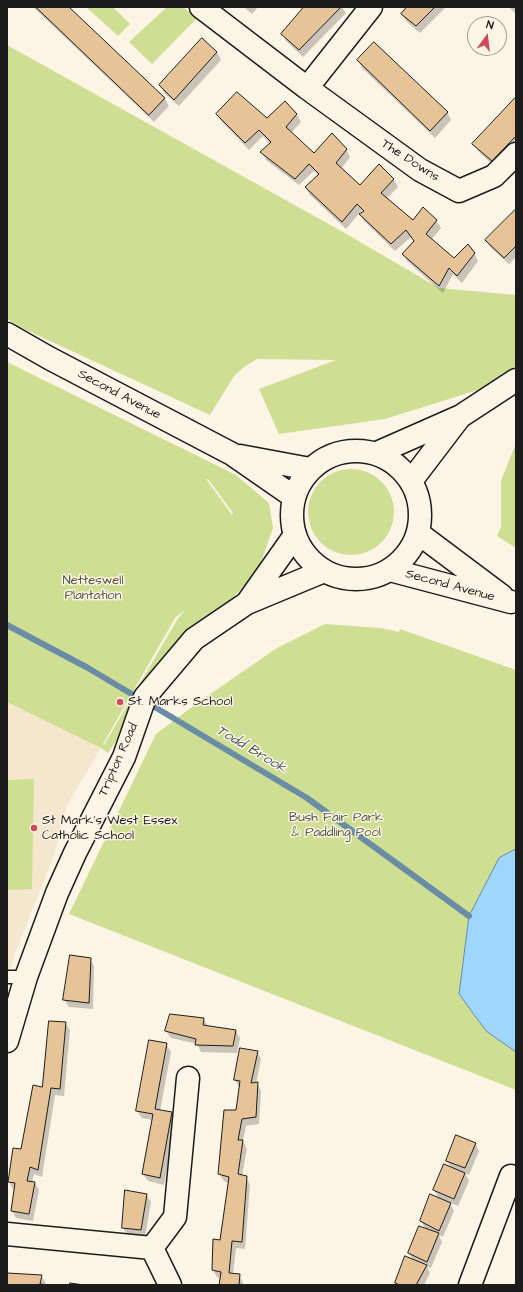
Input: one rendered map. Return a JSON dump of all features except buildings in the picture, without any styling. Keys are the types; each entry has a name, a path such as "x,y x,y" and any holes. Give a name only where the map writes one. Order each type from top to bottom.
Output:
{"street":[{"name":"The Downs","path":"201,7 307,88 420,170 459,191 494,176 516,154"},
{"path":"307,88 371,7"},
{"name":"Second Avenue","path":"7,334 49,358 232,454 294,497"},
{"path":"376,453 461,416 516,380"},
{"path":"411,480 461,416"},
{"path":"359,450 376,453 396,464 411,480 419,497 421,515 418,534 412,548 402,560 390,570 374,577 357,579 340,577 324,571 312,562 302,549 295,535 292,523 294,497 300,482 310,469 325,458 341,452 359,450"},
{"name":"Second Avenue","path":"232,454 310,469"},
{"name":"Second Avenue","path":"418,534 513,604"},
{"name":"Tripton Road","path":"247,603 295,535"},
{"name":"Second Avenue","path":"390,570 513,604"},
{"name":"Tripton Road","path":"7,1041 16,977 75,853 124,757 145,697 194,639 247,603 324,571"},
{"path":"152,1248 175,1217 188,1078"},
{"path":"470,1285 511,1176"},
{"path":"7,1234 152,1248"},
{"path":"152,1248 170,1285"}],"shaded area":[{"name":"St Mark's West Essex Catholic School","path":"7,702 101,748 66,807 56,850 14,956 7,981"}],"green space":[{"path":"86,7 113,7 130,24 118,36"},
{"path":"167,7 183,7 197,18 152,64 129,42"},
{"path":"7,45 343,232 439,288 516,295 516,369 481,389 385,419 279,434 259,389 336,360 257,359 244,367 234,376 210,415 22,328 7,319"},
{"name":"Netteswell Plantation","path":"7,362 236,475 269,503 273,528 258,571 194,639 145,697 108,753 101,748 7,702","holes":["206,479 208,479 233,513 232,515","185,610 177,620 104,745 103,744 175,618"]},
{"path":"516,443 516,548 497,536 501,527 501,481"},
{"path":"351,469 359,470 375,476 387,488 393,504 393,520 387,536 375,548 359,554 351,555 343,554 327,548 315,536 309,520 308,512 309,504 315,488 327,476 343,470"},
{"name":"Bush Fair Park & Paddling Pool","path":"325,624 380,628 399,632 400,629 516,670 516,1090 69,914 156,734 200,701 277,648"},
{"path":"34,779 32,889 7,890 7,780"}],"water":[{"path":"516,849 516,1052 486,1031 459,994 469,916 499,858"}],"waterway":[{"name":"Todd Brook","path":"7,625 88,668 140,699"},
{"name":"Todd Brook","path":"148,703 307,798 469,916"}],"place":[{"name":"St. Marks School","path":"120,702"},
{"name":"St Mark's West Essex Catholic School","path":"34,828"}]}
